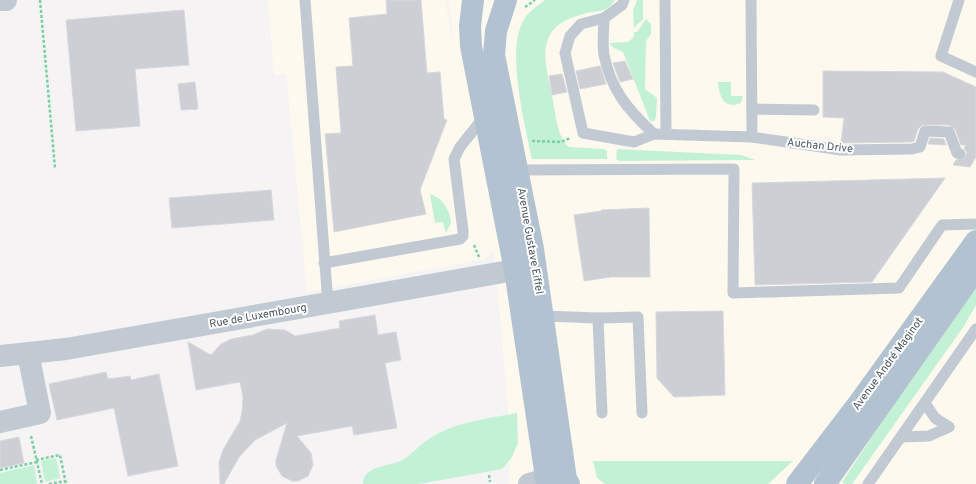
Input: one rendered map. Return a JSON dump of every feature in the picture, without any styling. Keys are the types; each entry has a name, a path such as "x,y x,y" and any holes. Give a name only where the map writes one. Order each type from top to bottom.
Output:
{"main road":[{"name":"Avenue Gustave Eiffel","path":"473,0 470,26 471,46 515,270 551,482"},
{"name":"Avenue Gustave Eiffel","path":"506,0 496,31 494,55 533,249 543,316 551,482"},
{"name":"Avenue André Maginot","path":"797,484 859,404 976,241"},
{"name":"Avenue André Maginot","path":"825,484 976,269"}],"street":[{"path":"0,0 6,0"},
{"name":"Rue de Luxembourg","path":"0,356 66,349 515,270"},
{"path":"0,422 40,414 28,353"}],"lane":[{"path":"305,0 328,304"},
{"path":"604,18 604,54 614,89 631,112 654,134 634,142 583,133 565,53 570,36 581,24 604,18 622,5 624,0"},
{"path":"665,0 666,134"},
{"path":"751,0 752,137"},
{"path":"958,0 941,56 976,72"},
{"path":"752,109 814,110"},
{"path":"324,263 455,241 463,236 454,159 460,147 484,117"},
{"name":"Auchan Drive","path":"654,134 752,137 841,150 920,146 926,131 949,132 957,153 960,154"},
{"path":"516,170 734,169 733,293 899,288 942,225 976,224"},
{"path":"543,316 598,318 638,317 642,413"},
{"path":"598,318 602,413"},
{"path":"868,484 976,329"},
{"path":"901,437 929,436 949,427 935,418 925,403"}],"path":[{"path":"40,0 55,168"},
{"path":"529,142 533,140 563,141"},
{"path":"27,416 42,484"},
{"path":"0,470 36,461 47,456 60,455 65,482 49,484"},
{"path":"489,475 490,482"}],"shaded area":[{"path":"268,0 445,0 455,50 449,0 976,0 976,484 509,484 510,431 494,249 486,259 307,292 286,74 274,75"}],"green space":[{"path":"545,0 615,0 606,9 570,18 558,25 551,34 545,55 546,67 561,137 569,147 604,149 607,151 607,159 532,159 519,90 516,52 518,36 524,19 532,10"},
{"path":"637,0 643,0 643,19 634,28 633,10"},
{"path":"646,19 651,24 651,34 646,41 645,89 657,98 656,117 654,121 650,121 623,52 614,48 609,43 628,42 634,37 634,32 637,32"},
{"path":"718,82 731,82 731,96 743,96 741,103 730,105 727,103 721,97"},
{"path":"617,149 741,155 755,160 619,161 616,159"},
{"path":"430,194 439,198 447,209 451,223 446,233 443,222 435,223"},
{"path":"976,288 976,305 964,326 852,484 845,484 842,482 909,381"},
{"path":"517,413 518,443 512,457 502,469 419,484 363,484 367,473 402,460 425,441 439,433 460,425"},
{"path":"56,458 60,478 45,482 41,461"},
{"path":"593,461 793,461 768,484 605,484 597,478"},
{"path":"34,465 37,484 0,484 0,473"}],"building":[{"path":"386,0 421,0 427,73 440,72 444,119 447,120 420,190 426,214 334,232 325,134 341,133 336,67 353,66 349,18 387,14"},
{"path":"184,10 189,65 135,69 140,126 76,131 66,20"},
{"path":"625,61 633,79 620,82 613,63"},
{"path":"600,66 606,84 580,89 576,71"},
{"path":"823,71 943,72 976,87 976,157 970,167 953,165 956,160 964,159 967,153 964,148 966,145 961,145 955,129 949,125 922,125 918,129 914,141 911,142 841,143 844,118 823,117"},
{"path":"562,74 567,92 552,95 549,76"},
{"path":"195,82 198,109 181,110 178,84"},
{"path":"930,138 944,139 946,145 928,144"},
{"path":"945,178 872,282 755,285 752,183"},
{"path":"271,190 274,220 172,228 169,198"},
{"path":"649,208 650,277 611,277 584,281 574,215 601,210"},
{"path":"723,311 725,395 674,397 657,378 656,312"},
{"path":"375,315 378,335 396,332 401,360 385,363 397,428 354,435 352,426 297,436 311,453 313,465 308,476 298,481 292,481 282,476 276,466 276,460 287,423 255,440 239,457 224,484 220,484 219,462 223,450 240,421 242,412 243,397 240,382 196,390 188,342 211,355 221,344 231,339 253,335 267,329 285,330 295,336 340,328 339,321"},
{"path":"106,372 108,379 130,376 131,380 159,374 178,466 128,476 114,408 57,420 49,384"},
{"path":"19,437 24,463 0,468 0,441"}]}
